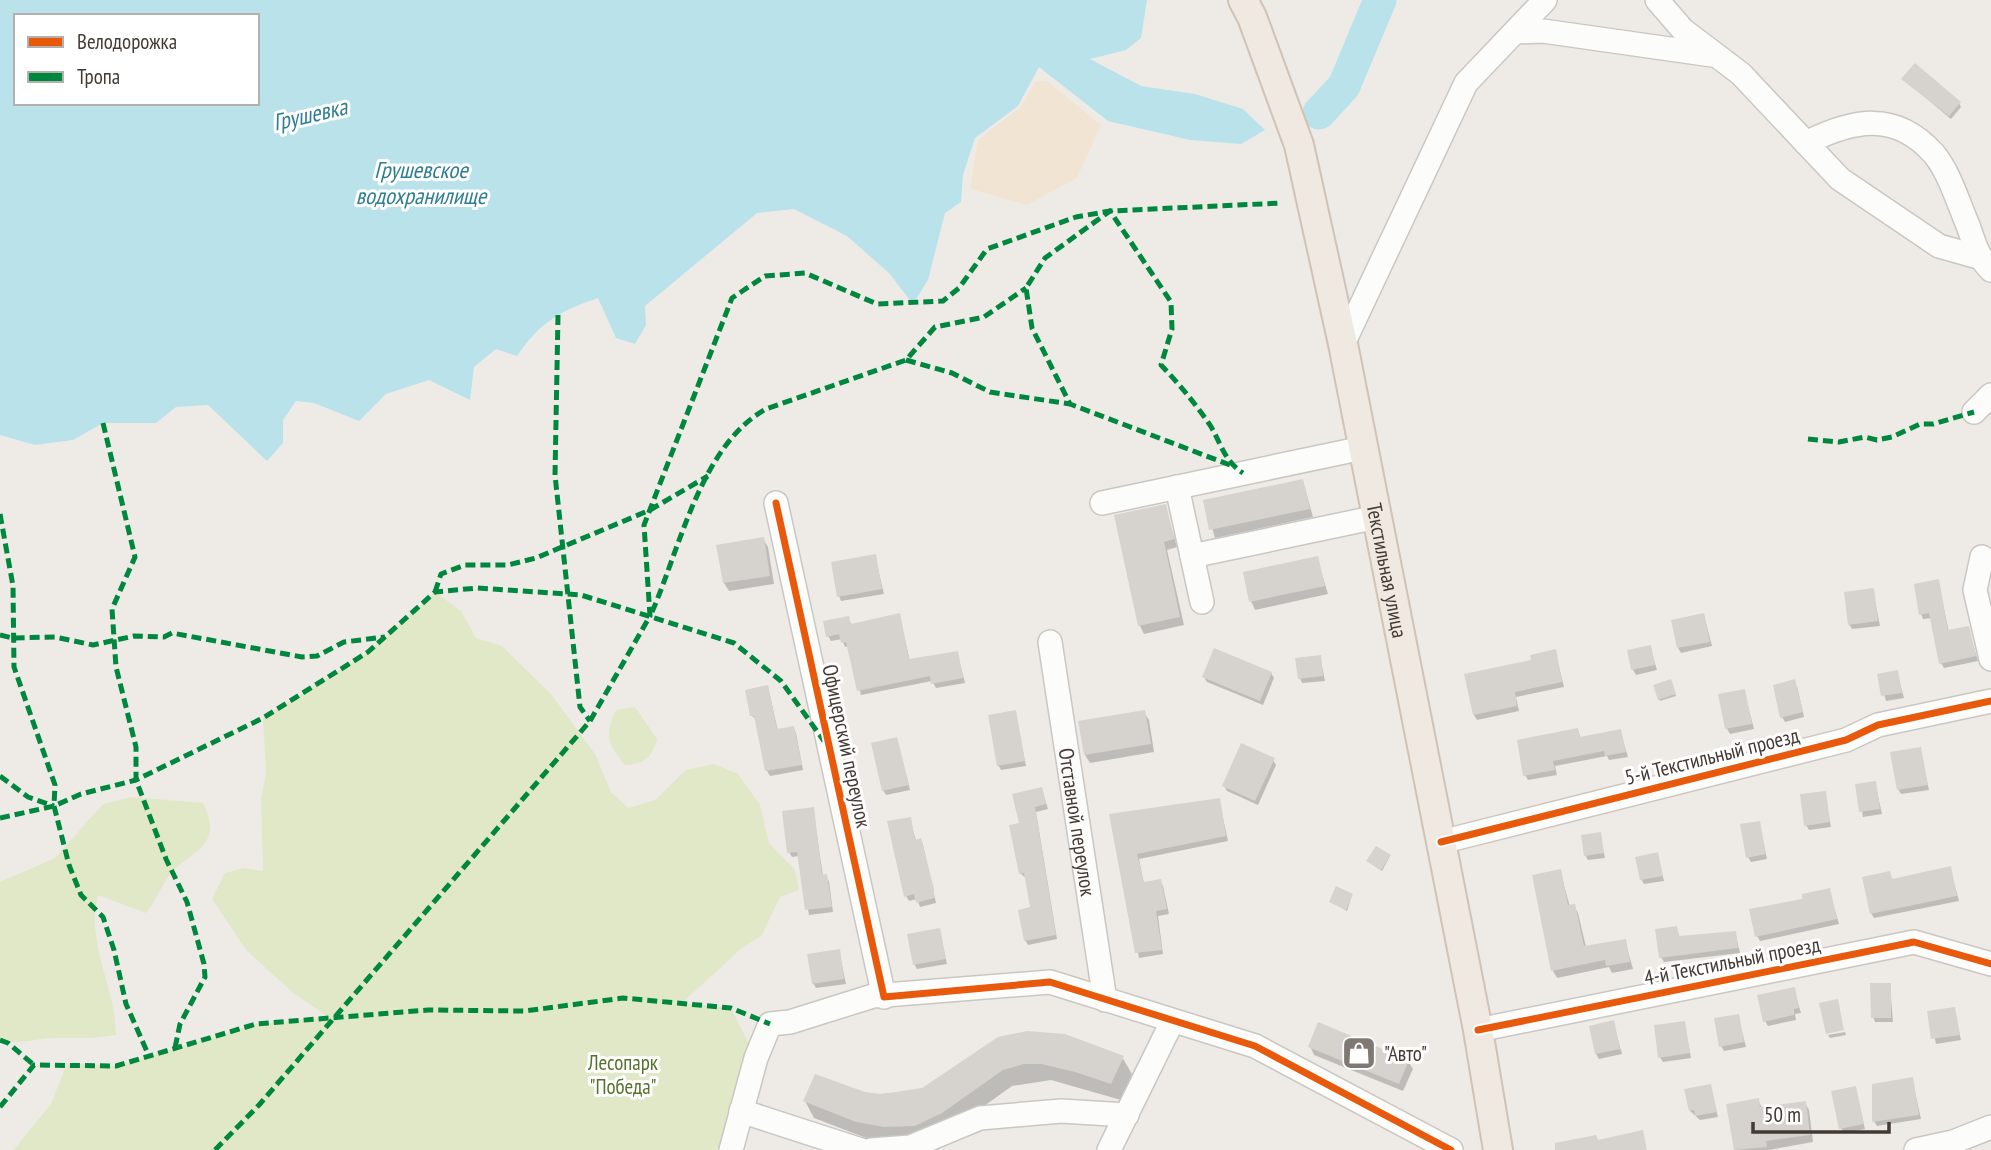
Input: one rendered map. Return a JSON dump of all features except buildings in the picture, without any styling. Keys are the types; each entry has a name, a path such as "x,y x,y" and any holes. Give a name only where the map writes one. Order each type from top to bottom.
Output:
{"main road":[{"name":"Текстильная улица","path":"1247,8 1299,145 1343,344 1478,1030 1498,1150"}],"street":[{"path":"1343,344 1466,83 1545,0"},
{"path":"1657,0 1683,30 1741,74 1840,179 1939,246 1985,263"},
{"path":"1515,32 1543,31 1716,55"},
{"path":"1806,143 1835,129 1870,121 1903,131 1934,155 1985,263"},
{"path":"1974,412 1991,396"},
{"path":"1102,503 1363,448"},
{"path":"1177,487 1202,602"},
{"name":"Офицерский переулок","path":"776,503 884,997"},
{"path":"1192,556 1377,517"},
{"path":"1982,557 1975,590 1991,659"},
{"name":"Отставной переулок","path":"1050,642 1105,1000"},
{"name":"5-й Текстильный проезд","path":"1441,842 1846,740 1878,725 1991,701"},
{"name":"4-й Текстильный проезд","path":"1478,1030 1914,942 1991,964"},
{"path":"731,1150 755,1058 770,1024 790,1022 873,996 1050,982 1255,1046 1451,1150"},
{"path":"1110,1150 1172,1022"},
{"path":"741,1111 861,1150"},
{"path":"871,1150 910,1147 980,1118 1061,1111 1126,1115"},
{"path":"1916,1150 1953,1142 1991,1127"}],"green space":[{"name":"Лесопарк \"Победа\"","path":"435,592 461,611 476,638 502,646 551,694 595,754 611,792 628,808 655,800 686,770 714,764 738,774 760,805 769,843 795,870 799,890 780,897 762,935 742,948 682,1003 731,1008 756,1058 721,1150 13,1150 51,1104 67,1063 116,1066 256,1024 328,1017 292,992 246,950 212,899 225,873 244,868 263,871 261,799 266,773 263,718 368,652"},
{"path":"635,707 657,739 653,751 646,759 625,765 611,745 610,726 616,710"},
{"path":"132,797 203,803 210,829 202,846 169,876 146,913 98,895 95,930 115,1017 116,1035 20,1042 0,1040 0,882 55,858 103,804"}],"sand":[{"path":"1036,81 1047,81 1101,125 1077,178 1027,205 970,189 978,140 1021,106"}],"water":[{"name":"Грушевское водохранилище","path":"0,0 1147,0 1141,38 1126,50 1090,59 1141,86 1195,94 1243,109 1265,130 1241,144 1190,140 1108,121 1039,67 1018,106 975,138 963,175 961,202 945,213 928,280 913,304 889,273 847,236 794,209 757,213 645,306 646,325 635,344 616,338 598,298 552,319 534,334 517,356 496,349 474,367 470,400 429,380 386,394 359,421 314,403 296,401 283,420 283,443 267,461 208,405 176,407 156,423 103,423 73,440 35,445 0,435"}],"waterway":[{"path":"1319,113 1344,86 1380,0"}],"marked path":[{"path":"215,1150 259,1105 590,721 650,616 644,525 732,298 765,276 805,273 877,304 943,301 959,288 987,249 1076,217 1110,211 1282,203"},
{"path":"1230,465 1070,404 1032,328 1026,288 1045,258 1110,211 1171,302 1172,329 1161,365 1199,409 1227,457 1243,473"},
{"path":"652,612 695,500 725,447 744,425 766,409 906,360 935,327 984,317 1026,288"},
{"path":"558,315 555,475 580,707 590,721"},
{"path":"906,360 952,373 990,392 1070,404"},
{"path":"1808,439 1839,442 1865,437 1877,440 1892,437 1920,424 1933,424 1974,412"},
{"path":"103,423 135,557 112,609 116,667 136,747 136,780 166,859 187,902 204,964 205,977 180,1024 175,1048"},
{"path":"435,592 441,574 465,565 508,565 536,558 650,510 708,476"},
{"path":"0,514 13,586 14,667 55,785 54,806 69,865 81,895 103,917 114,950 126,1004 149,1056"},
{"path":"0,818 54,806 81,794 136,780 263,718 368,652 435,592 477,588 581,595 734,643 781,681 824,741"},
{"path":"0,635 12,638 55,637 93,645 134,636 164,637 172,633 302,657 317,656 344,642 385,637"},
{"path":"0,776 28,797 54,806"},
{"path":"0,1107 34,1065 116,1066 256,1024 428,1010 525,1011 623,998 731,1008 770,1024"},
{"path":"0,1040 8,1043 34,1065"}],"cycle path":[{"path":"776,503 884,997 1050,982 1255,1046 1451,1150"},
{"path":"1441,842 1846,740 1878,725 1991,701"},
{"path":"1478,1030 1914,942 1991,964"}],"place":[{"name":"\"Авто\"","path":"1359,1053"}],"water label":[{"name":"Грушевка","path":"310,114"}]}
